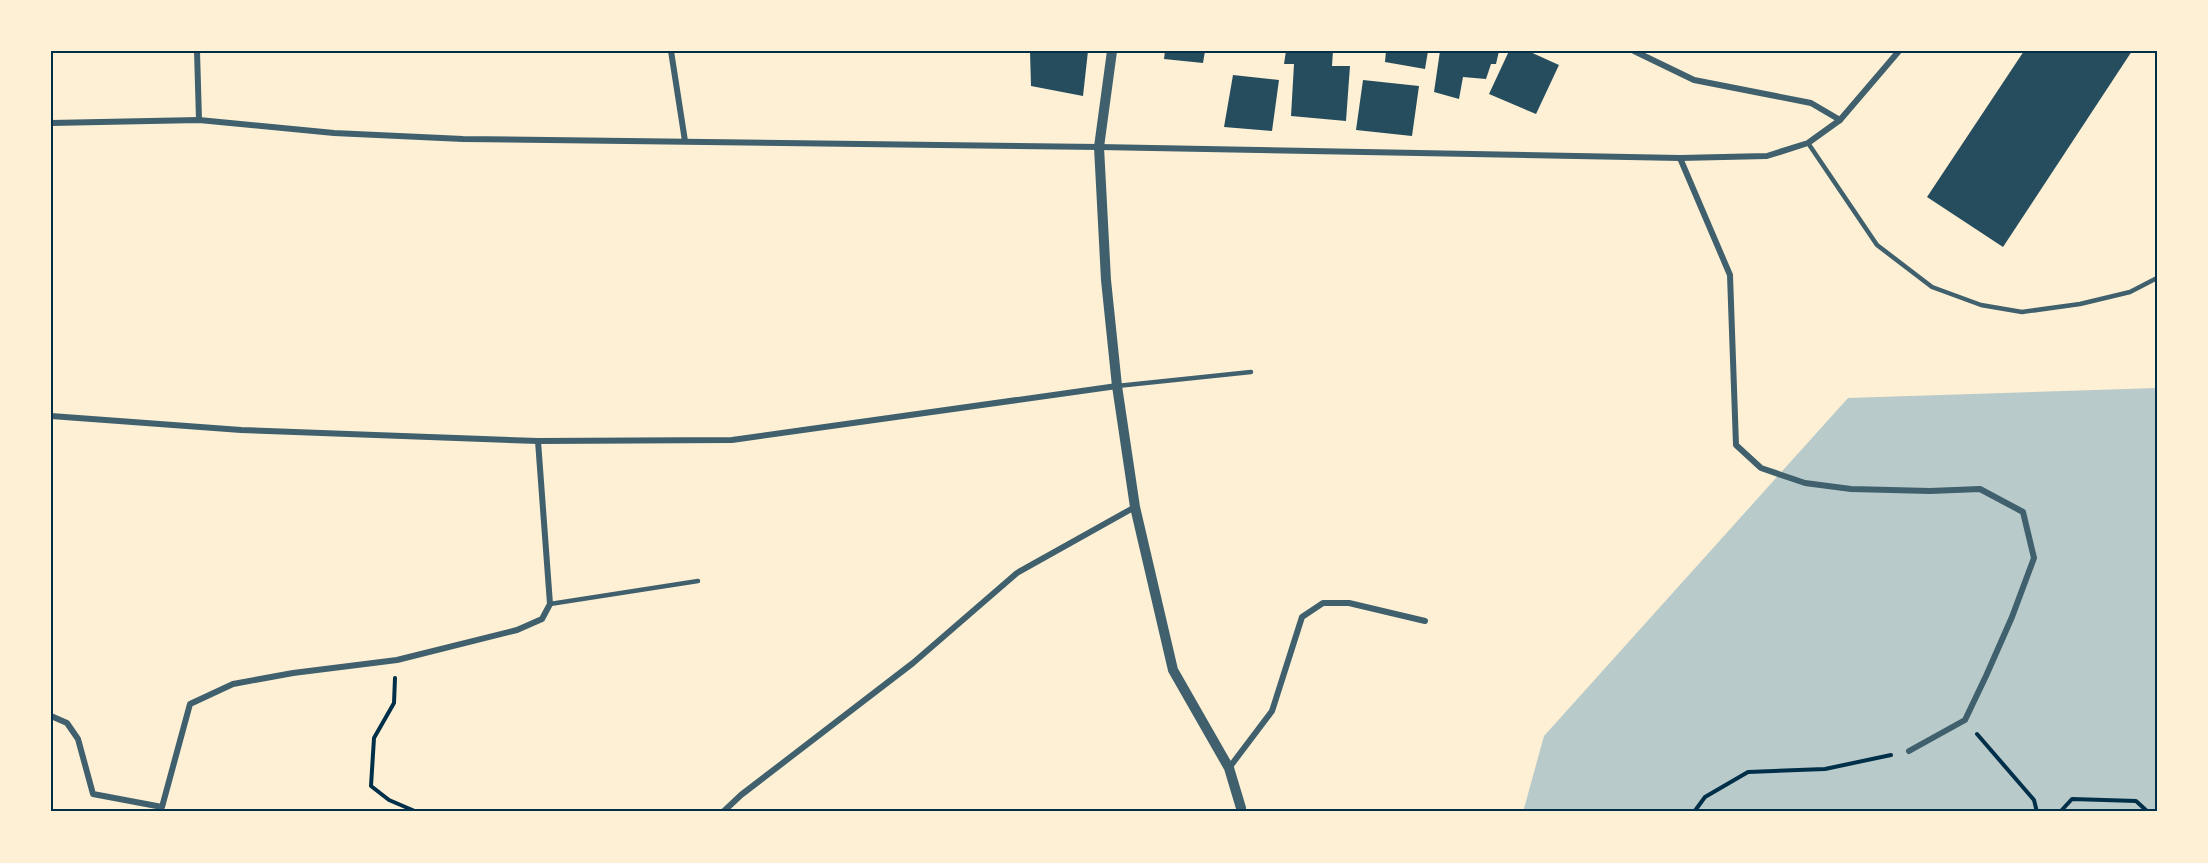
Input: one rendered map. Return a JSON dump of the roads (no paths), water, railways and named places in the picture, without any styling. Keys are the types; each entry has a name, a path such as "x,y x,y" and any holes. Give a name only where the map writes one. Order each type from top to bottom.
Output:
{"street":[{"path":"197,51 199,120"},
{"path":"671,51 685,141"},
{"path":"1112,51 1099,147 1106,280 1117,386 1136,507 1173,670 1229,768 1241,808 1240,812"},
{"path":"1634,51 1694,80 1811,103 1840,120"},
{"path":"51,123 199,120 333,133 464,139 1099,147 1680,158 1767,156 1808,143 1840,120 1899,51"},
{"path":"1680,158 1730,275 1736,445 1761,468 1805,483 1851,489 1930,491 1980,489 2023,512 2034,558 2012,617 1965,720 1910,751"},
{"path":"51,416 241,430 538,441 732,440 1117,386"},
{"path":"51,716 67,723 78,739 93,794 162,807 190,704 233,684 293,673 397,660 517,630 542,619 550,604 538,441"},
{"path":"723,812 741,795 913,663 1017,573 1136,507"},
{"path":"1229,768 1272,711 1302,617 1323,603 1349,603 1425,621"}],"lane":[{"path":"1808,143 1877,245 1932,287 1981,305 2022,312 2080,304 2130,292 2157,278"},
{"path":"1117,386 1251,372"},
{"path":"550,604 699,582"}]}
